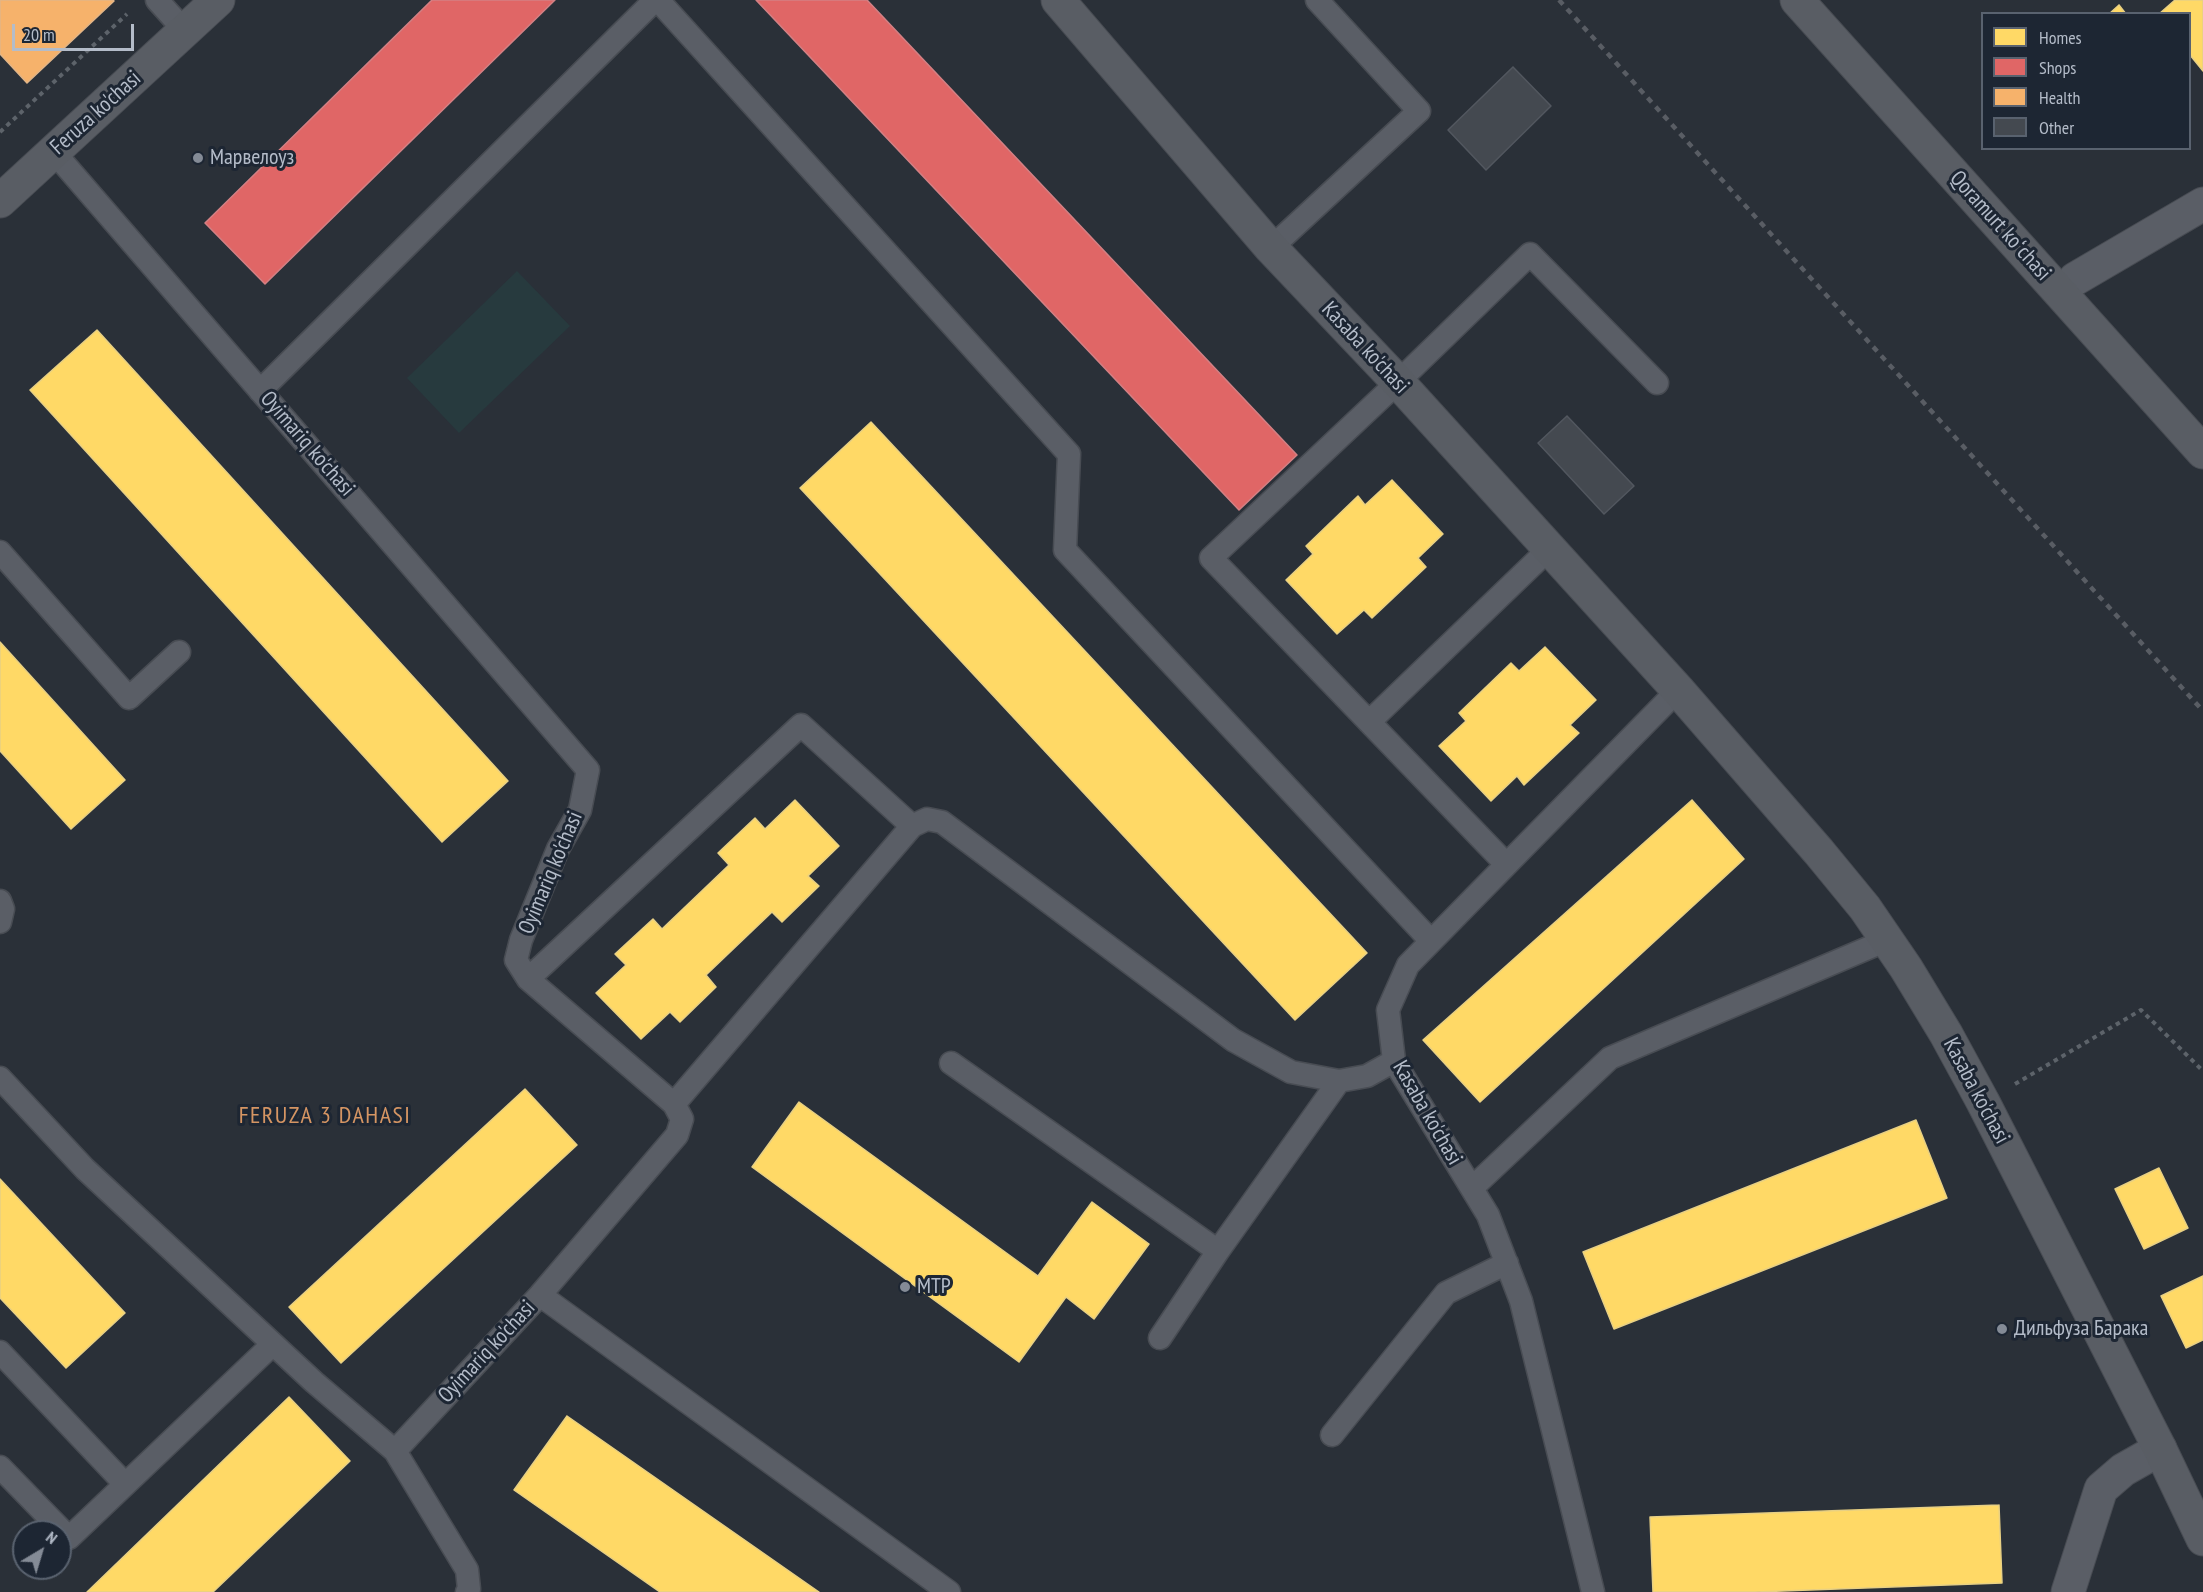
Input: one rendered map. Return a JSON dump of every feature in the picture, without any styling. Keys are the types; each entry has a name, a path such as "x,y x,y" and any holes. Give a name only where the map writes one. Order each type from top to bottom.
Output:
{"street":[{"name":"Feruza ko'chasi","path":"0,201 218,0"},
{"name":"Kasaba ko'chasi","path":"1058,0 1271,248 1398,382 1678,690 1819,852 1864,908 1887,940 1946,1034 1983,1102 2160,1449 2203,1539"},
{"name":"Qoramurt koʻchasi","path":"1797,0 2203,452"},
{"name":"Qoramurt koʻchasi","path":"1823,0 2203,421"},
{"path":"2075,279 2203,204"},
{"path":"2068,1592 2101,1489 2123,1470 2160,1449"}],"lane":[{"path":"157,0 185,31"},
{"path":"260,391 657,0 1069,454 1065,550 1431,941"},
{"path":"1271,248 1419,111 1317,0"},
{"name":"Oyimariq ko'chasi","path":"53,151 588,770 579,810 558,849 521,940 516,960 528,979 674,1104 682,1119 677,1135 540,1295 395,1451"},
{"path":"1506,864 1210,558 1398,382 1530,254 1657,383"},
{"path":"1369,722 1550,548"},
{"path":"0,552 129,698 180,652"},
{"name":"Kasaba ko'chasi","path":"1593,1592 1521,1301 1488,1215 1394,1061 1388,1010 1408,965 1678,690"},
{"path":"528,979 801,725 912,826"},
{"path":"674,1104 912,826 927,819 942,822 1233,1040 1291,1072 1340,1081 1366,1076 1394,1061"},
{"path":"0,901 3,909 0,922"},
{"path":"1472,1188 1610,1058 1887,940"},
{"path":"951,1063 1218,1251"},
{"path":"0,1078 86,1169 273,1344 395,1451 467,1570 469,1589 467,1592"},
{"path":"1160,1338 1218,1251 1340,1081"},
{"path":"1332,1435 1446,1293 1507,1263"},
{"path":"540,1295 949,1592"},
{"path":"0,1467 69,1538 273,1344"},
{"path":"0,1352 125,1484"}],"path":[{"path":"0,132 133,8"},
{"path":"1983,1102 2141,1010 2203,1071"}],"green space":[{"path":"517,271 570,326 459,433 407,378"}],"building: Homes":[{"path":"2175,0 2203,0 2203,71 2191,56 2191,12 2161,12"},
{"path":"2119,5 2124,12 2111,12"},
{"path":"97,330 508,781 442,842 30,390"},
{"path":"871,422 1367,953 1295,1020 800,488"},
{"path":"1392,480 1443,534 1418,558 1426,567 1372,618 1364,610 1337,634 1286,580 1313,554 1306,546 1358,496 1365,505"},
{"path":"0,642 125,780 71,829 0,751"},
{"path":"1545,647 1596,700 1570,725 1579,733 1524,785 1517,776 1491,801 1439,746 1466,721 1459,713 1511,663 1519,671"},
{"path":"795,800 839,846 808,876 819,886 782,922 772,912 706,975 716,987 680,1022 670,1012 641,1039 596,993 626,965 615,954 653,919 662,929 729,865 718,853 755,818 765,829"},
{"path":"1692,800 1744,859 1480,1102 1423,1040"},
{"path":"525,1089 577,1145 341,1363 289,1307"},
{"path":"799,1102 1038,1276 1092,1202 1149,1244 1094,1319 1066,1297 1019,1362 752,1167"},
{"path":"1916,1120 1947,1198 1614,1329 1583,1252"},
{"path":"2159,1168 2188,1228 2144,1249 2115,1189"},
{"path":"0,1179 125,1313 66,1368 0,1298"},
{"path":"2203,1276 2203,1340 2186,1348 2161,1296"},
{"path":"289,1397 350,1461 213,1592 87,1592"},
{"path":"567,1416 819,1592 660,1592 514,1490"},
{"path":"1999,1505 2002,1583 1755,1592 1653,1592 1650,1517"}],"building: Shops":[{"path":"432,0 555,0 265,284 205,223"},
{"path":"756,0 867,0 1297,455 1239,510"}],"building: Health":[{"path":"0,0 114,1 27,83 0,54"}],"building: Other":[{"path":"1513,67 1551,106 1486,170 1448,130"},
{"path":"1567,416 1634,486 1604,514 1538,443"}],"railway":[{"path":"1559,0 2203,711"}],"place":[{"name":"Марвелоуз","path":"198,158"},
{"name":"MTP","path":"905,1287"},
{"name":"Дильфуза Барака","path":"2002,1329"}],"district":[{"name":"FERUZA 3 DAHASI","path":"325,1116"}]}
